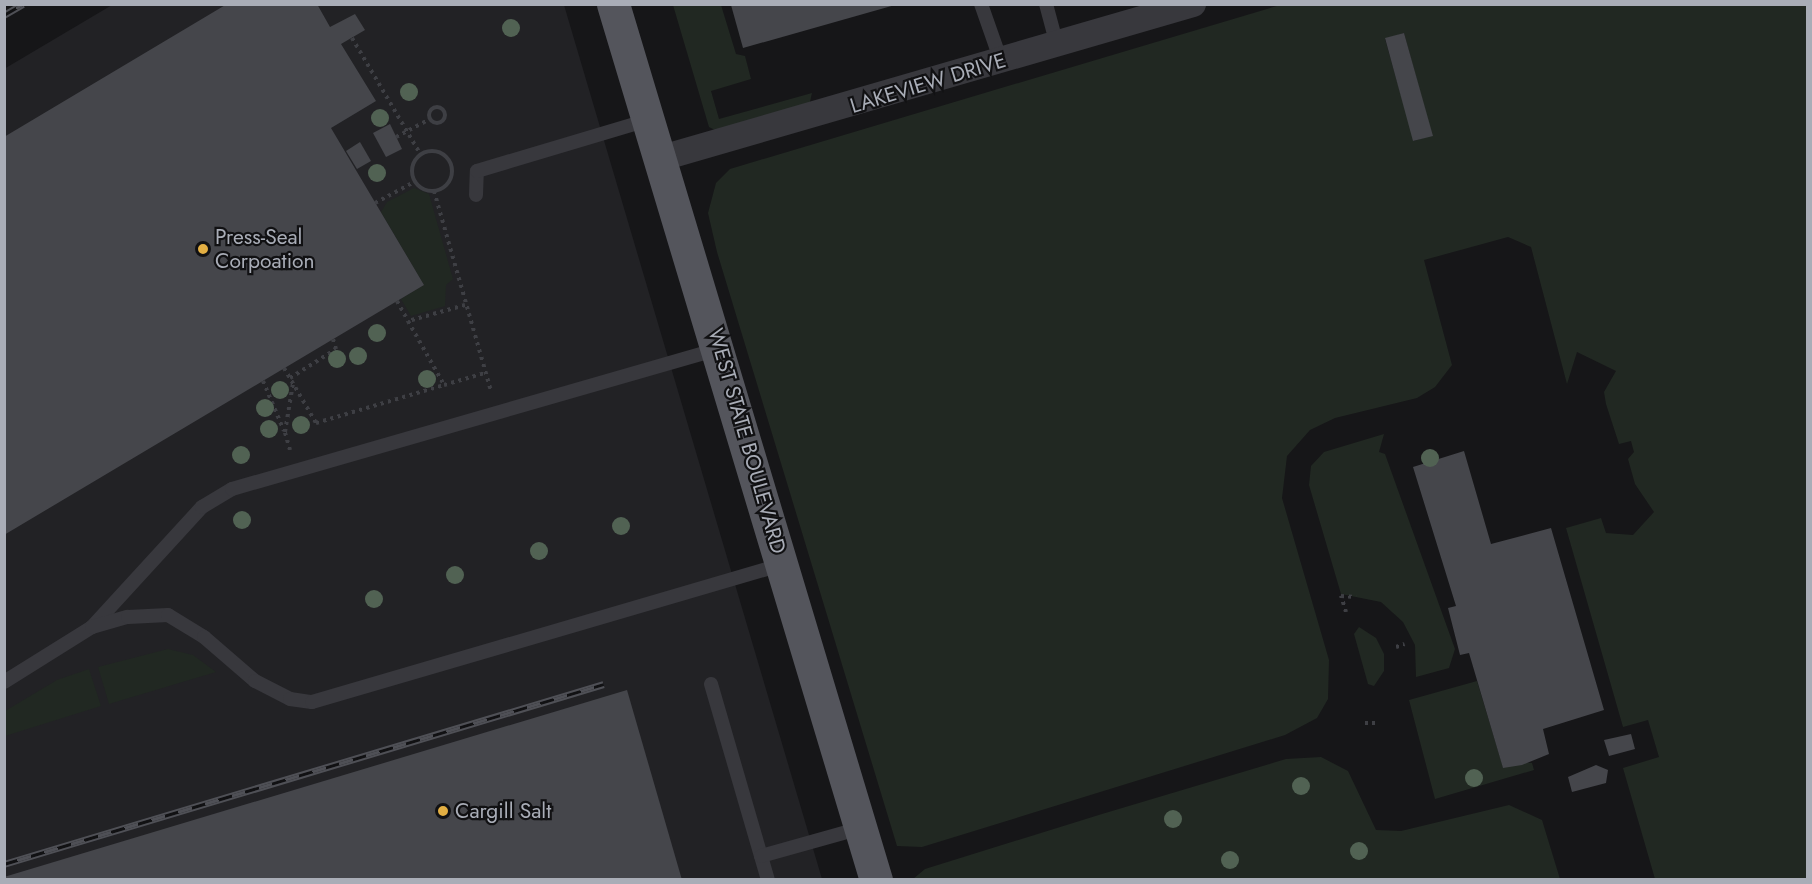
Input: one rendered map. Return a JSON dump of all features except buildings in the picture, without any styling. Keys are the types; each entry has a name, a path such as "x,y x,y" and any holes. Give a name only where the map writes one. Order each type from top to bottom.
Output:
{"main road":[{"name":"WEST STATE BOULEVARD","path":"613,4 720,349 876,879"}],"street":[{"name":"LAKEVIEW DRIVE","path":"662,158 1192,4"}],"lane":[{"path":"981,4 1001,61"},
{"path":"1046,4 1057,45"},
{"path":"476,195 477,171 650,119"},
{"path":"4,682 92,627 202,507 232,489 720,349"},
{"path":"92,627 168,615 204,637 255,681 290,699 312,702 782,565"},
{"path":"711,684 768,879"},
{"path":"761,856 861,828"}],"path":[{"path":"352,38 421,155"},
{"path":"396,137 430,119 441,122 444,112 433,108 430,119"},
{"path":"416,181 414,165 421,155 440,153 452,168 448,183 434,191"},
{"path":"416,181 434,191 494,400"},
{"path":"375,203 416,181"},
{"path":"397,302 444,386"},
{"path":"408,321 465,305"},
{"path":"290,378 336,349 333,339"},
{"path":"284,368 316,423 485,373"},
{"path":"263,381 285,432 292,458"},
{"path":"285,432 293,383"},
{"path":"1346,612 1341,596 1356,597"},
{"path":"1396,647 1405,644"},
{"path":"1365,723 1377,723"}],"shaded area":[{"path":"112,5 564,5 822,879 5,879 4,69"},
{"path":"673,5 721,5 736,54 745,56 751,79 711,91 719,119 812,93 809,106 717,131 709,127"},
{"path":"1280,5 1807,5 1807,879 1655,879 1623,768 1659,757 1648,720 1623,727 1566,528 1601,518 1606,533 1633,535 1654,512 1635,484 1628,459 1634,452 1631,441 1619,444 1606,404 1604,392 1616,371 1577,352 1567,384 1531,247 1508,237 1424,260 1452,365 1435,387 1417,398 1335,418 1310,430 1287,456 1282,498 1329,660 1328,699 1317,718 1285,735 922,847 897,846 717,252 708,213 716,183 730,169","holes":["1404,33 1432,135 1414,141 1385,39"]},
{"path":"414,188 429,194 453,279 446,285 445,306 411,316 401,299 424,285 381,212 387,202"},
{"path":"1384,434 1379,452 1385,454 1455,649 1449,668 1416,677 1415,645 1403,622 1381,602 1341,594 1309,485 1311,466 1324,452"},
{"path":"1359,627 1376,638 1384,654 1384,671 1374,686 1368,684 1354,634"},
{"path":"168,649 193,655 216,672 109,704 98,667"},
{"path":"89,669 101,706 5,736 5,711 57,680"},
{"path":"1477,681 1503,767 1521,762 1532,763 1534,770 1435,799 1409,700"},
{"path":"1321,757 1348,771 1376,830 1401,831 1509,805 1542,820 1560,879 913,879 925,869 1102,814 1286,759"}],"railway":[{"path":"4,15 23,4"},
{"path":"4,864 604,684"}],"place":[{"name":"Press-Seal Corpoation","path":"203,249"},
{"name":"Cargill Salt","path":"443,811"}]}
